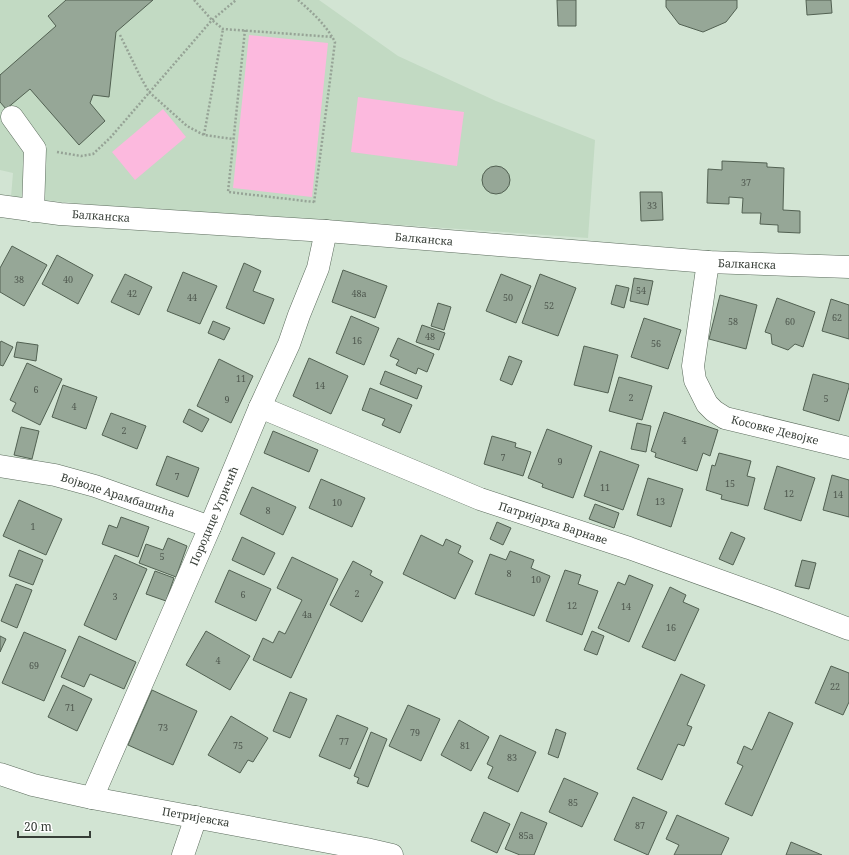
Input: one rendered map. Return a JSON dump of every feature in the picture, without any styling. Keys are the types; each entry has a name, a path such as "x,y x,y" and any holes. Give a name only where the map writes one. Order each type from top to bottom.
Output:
{"street":[{"path":"12,117 35,149 33,211"},
{"name":"Балканска","path":"0,206 60,214 319,230 708,262 849,267"},
{"name":"Породице Угричић","path":"92,798 210,527 260,407 289,344 318,268 319,230"},
{"name":"Косовке Девојке","path":"708,262 693,366 695,380 707,404 714,411 725,418 849,448"},
{"name":"Патријарха Варнаве","path":"260,407 480,499 629,548 769,598 849,629"},
{"name":"Војводе Арамбашића","path":"0,466 56,475 95,486 210,527"},
{"name":"Петријевска","path":"0,774 33,785 92,798 392,855"},
{"path":"183,855 196,818"}],"path":[{"path":"194,0 212,20 223,29 333,37"},
{"path":"35,149 81,156 93,154 110,138 212,20 236,0"},
{"path":"298,0 330,31 335,42 314,202 319,230"},
{"path":"204,135 223,29"},
{"path":"245,30 228,192 314,202"},
{"path":"120,36 149,92 187,126 204,135 233,139"}],"shaded area":[{"path":"0,0 319,0 398,56 496,101 595,140 588,238 139,209 11,197 13,173 0,170"},
{"path":"249,35 328,43 312,197 233,188"},
{"path":"358,97 464,112 457,166 351,152"},
{"path":"163,109 186,137 135,180 112,152"}],"building":[{"path":"66,0 153,0 116,32 109,97 93,95 90,103 105,121 79,145 30,89 6,109 0,102 0,75 56,26 48,16"},
{"path":"557,0 576,0 576,26 558,26"},
{"path":"666,0 737,0 737,8 726,22 703,32 679,24 666,7"},
{"path":"806,0 831,0 832,13 807,15"},
{"path":"722,161 767,163 767,167 784,168 783,210 800,211 800,233 778,232 778,225 760,224 761,213 742,213 743,198 729,197 729,204 707,203 708,169 722,170"},
{"path":"496,166 506,170 510,180 506,190 496,194 486,190 482,180 486,170"},
{"path":"640,192 662,192 663,220 641,221"},
{"path":"12,246 47,265 24,306 0,292 0,268"},
{"path":"57,255 93,275 78,304 42,284"},
{"path":"244,263 261,271 253,291 274,299 264,324 226,308"},
{"path":"343,270 387,286 375,318 332,302"},
{"path":"183,272 217,286 200,324 167,311"},
{"path":"125,274 152,287 139,315 111,302"},
{"path":"501,274 531,286 516,323 486,311"},
{"path":"540,274 576,288 558,336 522,323"},
{"path":"634,278 653,281 648,305 630,301"},
{"path":"616,285 629,288 624,308 611,304"},
{"path":"720,295 757,305 746,349 709,339"},
{"path":"777,298 815,312 803,347 795,344 788,350 772,344 771,334 765,332"},
{"path":"831,299 849,305 849,339 822,331"},
{"path":"438,303 451,307 444,330 431,326"},
{"path":"351,316 379,328 364,365 336,353"},
{"path":"644,318 681,330 668,369 631,357"},
{"path":"213,321 230,328 224,340 208,333"},
{"path":"422,325 445,333 439,350 416,342"},
{"path":"398,338 434,354 427,372 418,368 416,374 396,365 399,360 390,356"},
{"path":"1,341 13,347 3,366 0,365"},
{"path":"17,342 38,345 36,361 14,357"},
{"path":"584,346 618,355 608,393 574,385"},
{"path":"509,356 522,361 512,385 500,380"},
{"path":"309,358 348,376 331,414 293,396"},
{"path":"219,359 253,376 231,423 197,406"},
{"path":"27,363 62,379 40,425 12,411 16,403 10,400"},
{"path":"385,371 422,386 417,399 380,384"},
{"path":"813,374 849,384 839,421 803,410"},
{"path":"619,377 652,386 642,420 609,411"},
{"path":"63,385 97,397 86,429 52,417"},
{"path":"370,388 412,405 400,433 382,425 385,419 362,410"},
{"path":"189,409 209,419 202,432 183,422"},
{"path":"664,412 718,430 710,456 703,453 697,471 655,457 656,453 651,451"},
{"path":"111,413 146,426 137,449 102,435"},
{"path":"637,423 651,426 646,452 631,449"},
{"path":"21,427 39,431 32,459 14,455"},
{"path":"547,429 592,446 573,498 542,487 543,484 528,478"},
{"path":"273,431 318,450 309,472 264,453"},
{"path":"492,436 516,443 515,447 531,452 523,476 484,464"},
{"path":"600,451 639,465 623,510 584,496"},
{"path":"719,453 751,461 747,476 755,478 748,506 721,499 722,495 706,490 712,465 715,466"},
{"path":"167,456 199,468 188,497 156,485"},
{"path":"777,466 815,478 801,521 764,509"},
{"path":"832,475 849,480 849,517 823,510"},
{"path":"648,478 683,489 671,527 637,515"},
{"path":"321,479 365,498 352,527 309,508"},
{"path":"252,487 296,507 283,535 240,514"},
{"path":"19,500 62,519 46,555 3,536"},
{"path":"595,504 619,513 614,528 589,519"},
{"path":"121,517 149,527 138,557 102,544 109,525 117,528"},
{"path":"497,522 511,528 503,545 490,539"},
{"path":"731,532 745,538 733,565 719,559"},
{"path":"421,535 443,546 446,539 461,546 458,553 473,561 455,599 403,574"},
{"path":"242,537 275,553 264,575 232,560"},
{"path":"168,538 187,546 176,577 139,563 146,544 163,550"},
{"path":"19,550 43,560 33,585 9,576"},
{"path":"510,551 534,560 531,568 550,576 534,616 475,594 490,554 506,560"},
{"path":"115,555 147,569 116,640 84,625"},
{"path":"292,557 338,579 291,678 253,660 263,638 273,643 279,631 285,634 302,600 277,588"},
{"path":"802,560 816,563 809,589 795,586"},
{"path":"353,561 372,571 370,575 383,582 362,622 330,605"},
{"path":"229,570 271,589 256,621 215,602"},
{"path":"565,570 581,575 578,584 598,591 582,635 546,621"},
{"path":"155,571 174,578 166,601 146,594"},
{"path":"629,575 653,585 629,642 598,628 618,582 625,585"},
{"path":"16,584 32,590 17,628 1,621"},
{"path":"670,587 686,595 683,602 699,609 675,661 642,647"},
{"path":"206,631 250,656 230,690 186,665"},
{"path":"592,631 604,636 597,655 584,650"},
{"path":"24,632 66,650 44,701 2,683"},
{"path":"0,636 6,639 0,652"},
{"path":"79,636 136,662 124,689 90,674 84,687 61,677"},
{"path":"831,666 849,673 849,702 843,715 815,703"},
{"path":"681,674 705,685 687,725 692,727 684,746 678,744 662,780 637,769"},
{"path":"63,685 92,699 77,731 48,717"},
{"path":"152,690 197,711 173,765 128,745"},
{"path":"290,692 307,699 290,738 273,731"},
{"path":"408,705 440,719 421,761 389,746"},
{"path":"769,712 793,723 752,816 725,804 743,766 737,763 744,746 752,750"},
{"path":"337,715 368,728 350,769 319,756"},
{"path":"231,716 268,738 253,762 248,760 240,773 208,755"},
{"path":"459,720 489,737 471,771 441,755"},
{"path":"556,729 566,733 558,758 548,754"},
{"path":"371,732 387,739 368,787 357,783 359,778 354,776"},
{"path":"500,735 536,752 518,792 488,778 493,767 487,764"},
{"path":"564,778 598,793 582,827 549,812"},
{"path":"633,797 667,812 648,855 614,840"},
{"path":"484,812 510,824 497,853 471,841"},
{"path":"521,812 547,823 534,855 520,855 505,849"},
{"path":"677,815 729,838 721,855 674,855 679,845 666,839"},
{"path":"791,842 822,855 786,855"}]}
